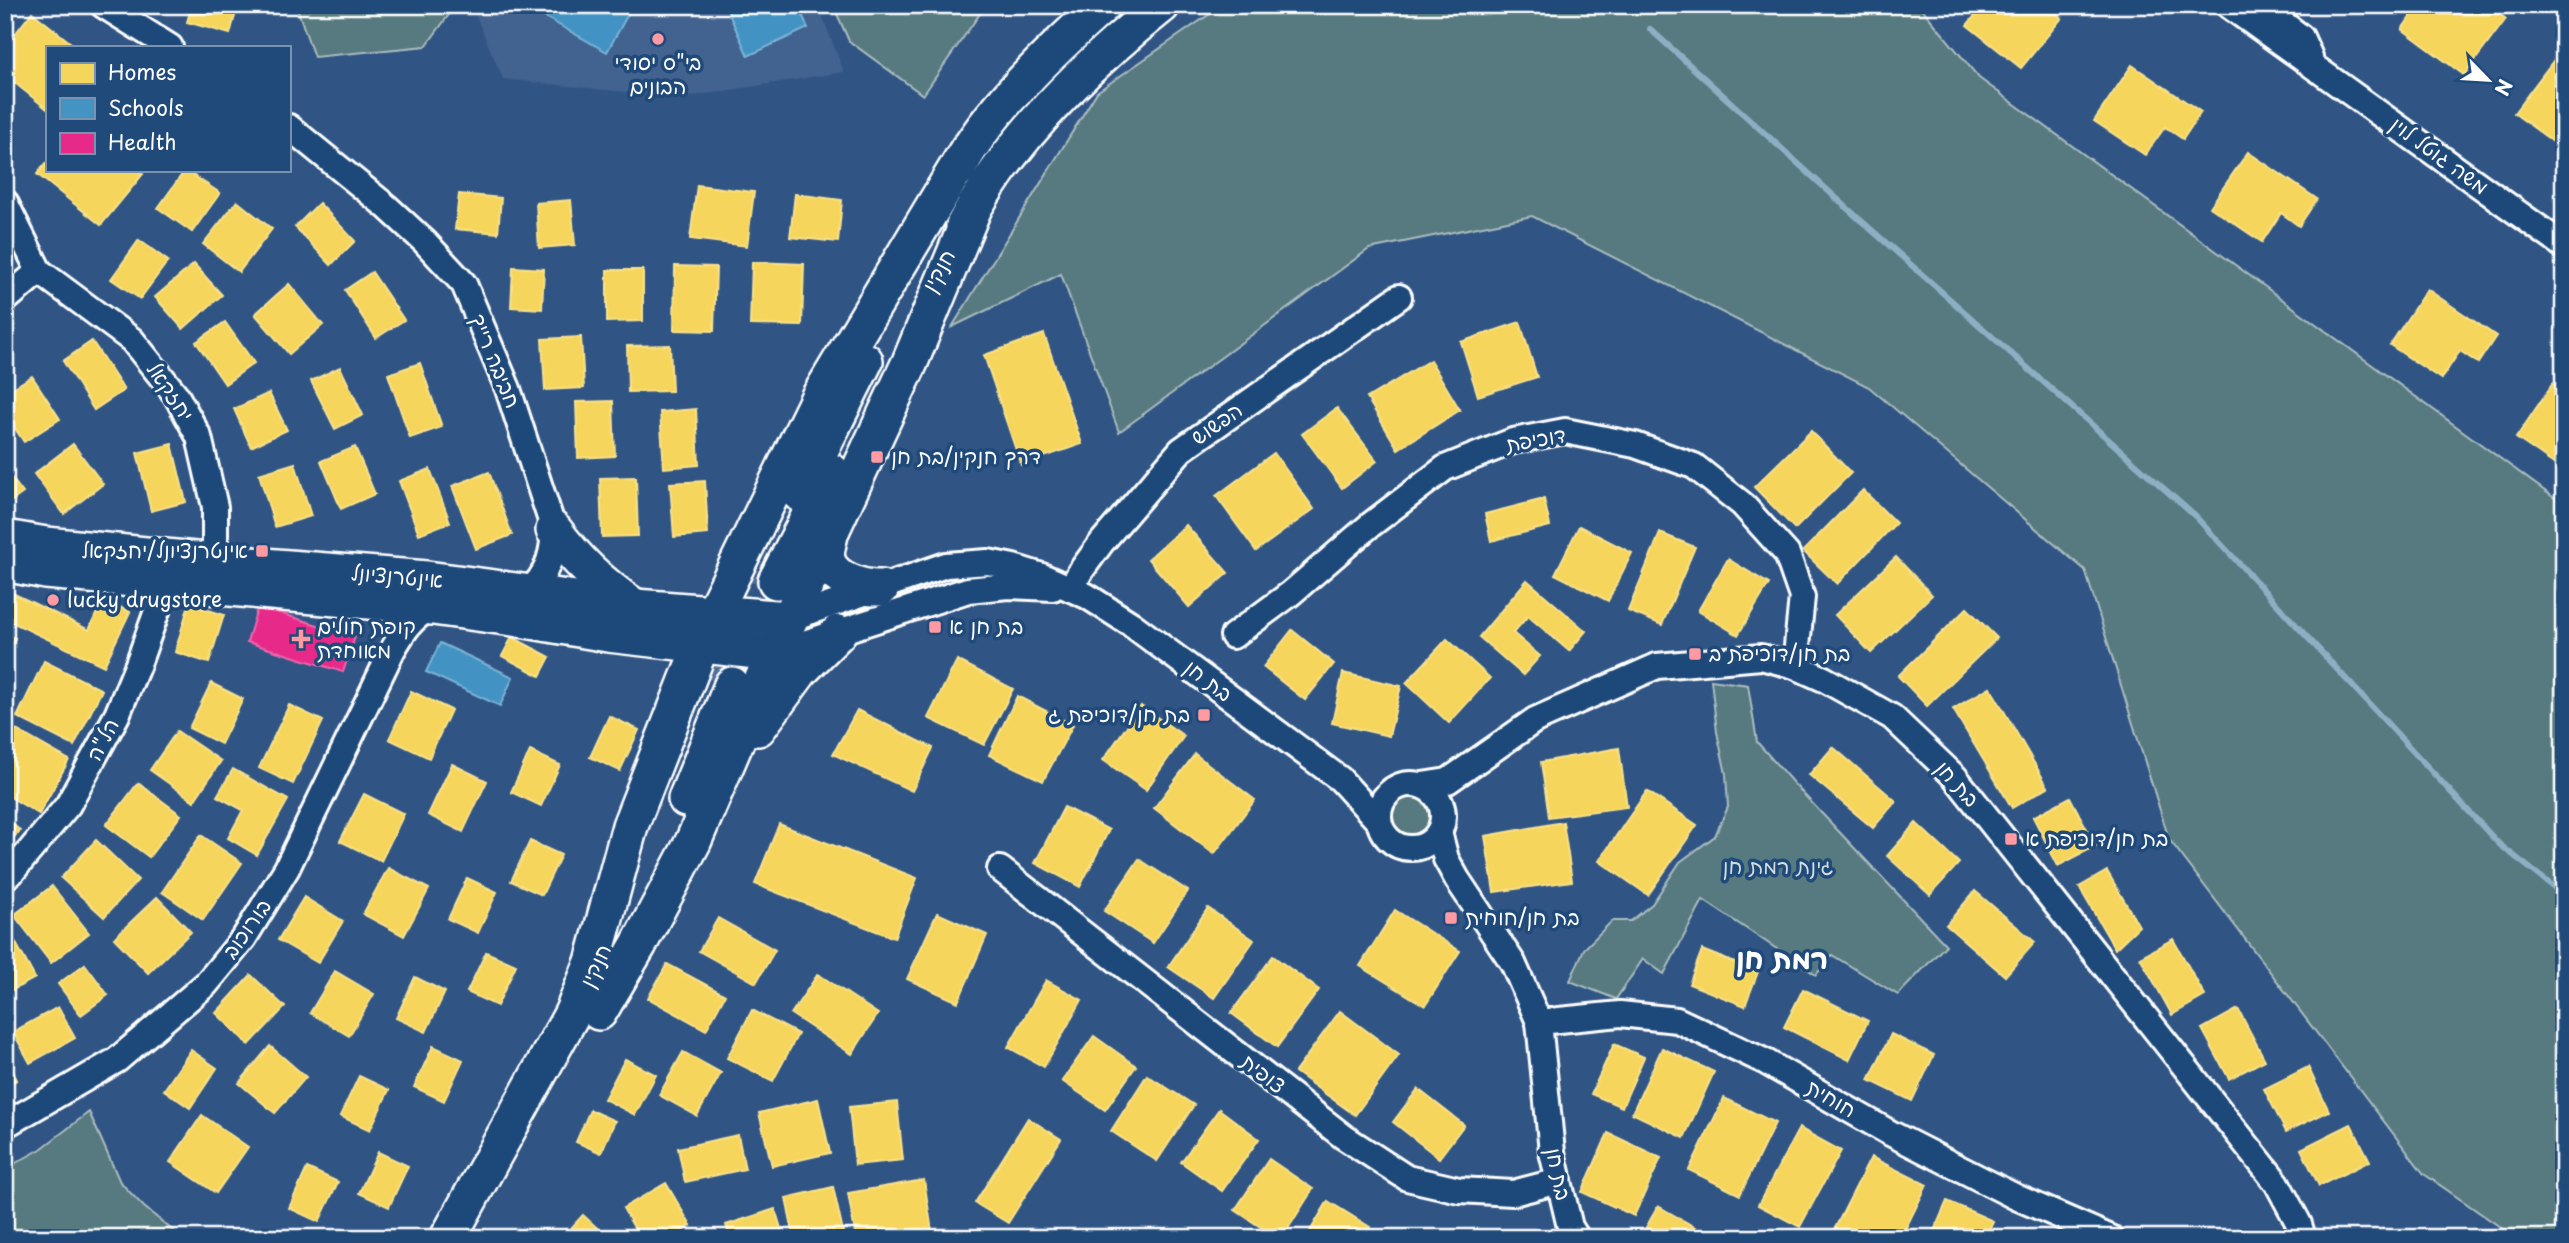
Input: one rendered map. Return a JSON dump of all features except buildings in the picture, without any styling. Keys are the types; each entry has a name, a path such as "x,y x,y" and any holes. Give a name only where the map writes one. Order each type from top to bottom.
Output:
{"main road":[{"name":"חנקין","path":"1103,5 1054,51 968,149 766,579 975,205 1011,153 1066,90 1162,5"},
{"path":"586,1013 593,962 630,826 714,612 819,397 968,149"},
{"path":"586,1013 639,944 693,842 789,619 910,362 975,205"},
{"path":"831,528 826,550 832,569 857,585 881,588"},
{"path":"554,530 570,552 594,576 652,608 688,601 708,587 746,542"},
{"name":"אינטרנציונל","path":"5,538 46,545 215,562 427,579 652,608 789,619"},
{"name":"אינטרנציונל","path":"5,563 46,571 448,609 608,634 774,653"},
{"path":"709,805 768,712 800,671 838,633"},
{"path":"608,634 649,653 668,672 673,692 666,730"},
{"name":"חנקין","path":"475,1238 586,1013 722,682"},
{"name":"חנקין","path":"448,1238 586,1013"}],"street":[{"path":"103,5 168,46"},
{"name":"משה גוטל לוין","path":"2228,5 2564,246"},
{"name":"משה גוטל לוין","path":"2259,5 2301,37 2315,67"},
{"name":"חביבה רייך","path":"290,128 387,206 464,284 508,389 554,530 550,562 541,580 530,592"},
{"name":"יחזקאל","path":"5,202 39,271 132,340 176,395 199,437 215,507 215,562"},
{"path":"5,300 39,271"},
{"name":"הפשוש","path":"1071,589 1102,542 1181,450 1399,297"},
{"name":"דוכיפת","path":"1233,636 1290,594 1369,526 1445,468 1513,441 1565,431 1635,445 1694,466 1742,504 1787,554 1802,597 1795,666"},
{"path":"1102,542 1097,577 1103,601 1111,611"},
{"name":"בת חן","path":"789,619 946,565 988,562 1042,576 1111,611 1340,779 1378,822"},
{"name":"הל\"ה","path":"5,877 68,805 117,715 167,583"},
{"name":"בת חן","path":"774,653 968,590 1008,586 1071,589"},
{"path":"448,609 483,609 508,603 530,592"},
{"path":"355,599 385,621 391,635 392,651"},
{"name":"בורוכוב","path":"5,1125 117,1060 206,984 244,938 287,869 392,651 412,621 448,609"},
{"name":"בת חן","path":"1422,785 1440,783 1457,776 1535,720 1657,666 1761,657 1795,666 1824,679 1892,717 1955,777 2277,1183 2299,1224 2303,1238"},
{"path":"1441,821 1439,799 1422,785 1411,783 1390,791 1382,799 1378,822 1390,841 1400,847 1422,847 1432,841 1441,821 1449,789 1457,776"},
{"name":"בת חן","path":"1340,779 1364,787 1390,791"},
{"name":"בת חן","path":"1441,821 1446,859 1513,963 1539,1022 1552,1152 1570,1227 1577,1238"},
{"name":"בת חן","path":"1411,849 1457,879"},
{"name":"צופית","path":"1000,869 1344,1137 1407,1178 1458,1190 1513,1193 1559,1181"},
{"name":"חוחית","path":"1539,1022 1620,1013 1677,1020 1766,1062 1890,1133 2015,1197 2112,1238"}],"shaded area":[{"name":"בי\"ס יסודי הבונים","path":"471,5 818,5 844,72 680,98 503,79"}],"green space":[{"path":"296,5 456,5 426,46 314,57"},
{"path":"833,5 986,5 923,95 849,41"},
{"path":"1223,5 1919,5 1979,78 2564,505 2564,1238 2516,1238 2424,1174 2169,839 2085,570 1869,387 1532,216 1369,249 1119,432 1061,274 952,327 1097,92"},
{"name":"גינת רמת חן","path":"1711,680 1748,685 1757,742 1946,945 1898,995 1832,955 1816,975 1703,900 1664,974 1643,959 1616,999 1570,981 1584,949 1612,921 1631,921 1652,904 1680,862 1715,836 1728,807 1726,774 1717,732"},
{"path":"1412,796 1427,802 1433,817 1427,832 1412,838 1397,832 1391,817 1397,802"},
{"path":"89,1112 120,1182 144,1207 182,1238 5,1238 5,1169 41,1149"}],"waterway":[{"path":"1650,29 1857,217 2196,517 2499,844 2564,895"}],"tunnel":[{"path":"711,680 757,577"}],"place":[{"name":"בי\"ס יסודי הבונים","path":"658,39"},
{"name":"דרך חנקין/בת חן","path":"877,457"},
{"name":"אינטרנציונל/יחזקאל","path":"262,551"},
{"name":"lucky drugstore","path":"53,600"},
{"name":"בת חן א","path":"935,627"},
{"name":"קופת חולים מאוחדת","path":"301,639"},
{"name":"בת חן/דוכיפת ב","path":"1695,654"},
{"name":"בת חן/דוכיפת ג","path":"1204,715"},
{"name":"בת חן/דוכיפת א","path":"2011,839"},
{"name":"בת חן/חוחית","path":"1451,918"}],"district":[{"name":"רמת חן","path":"1782,959"}]}
